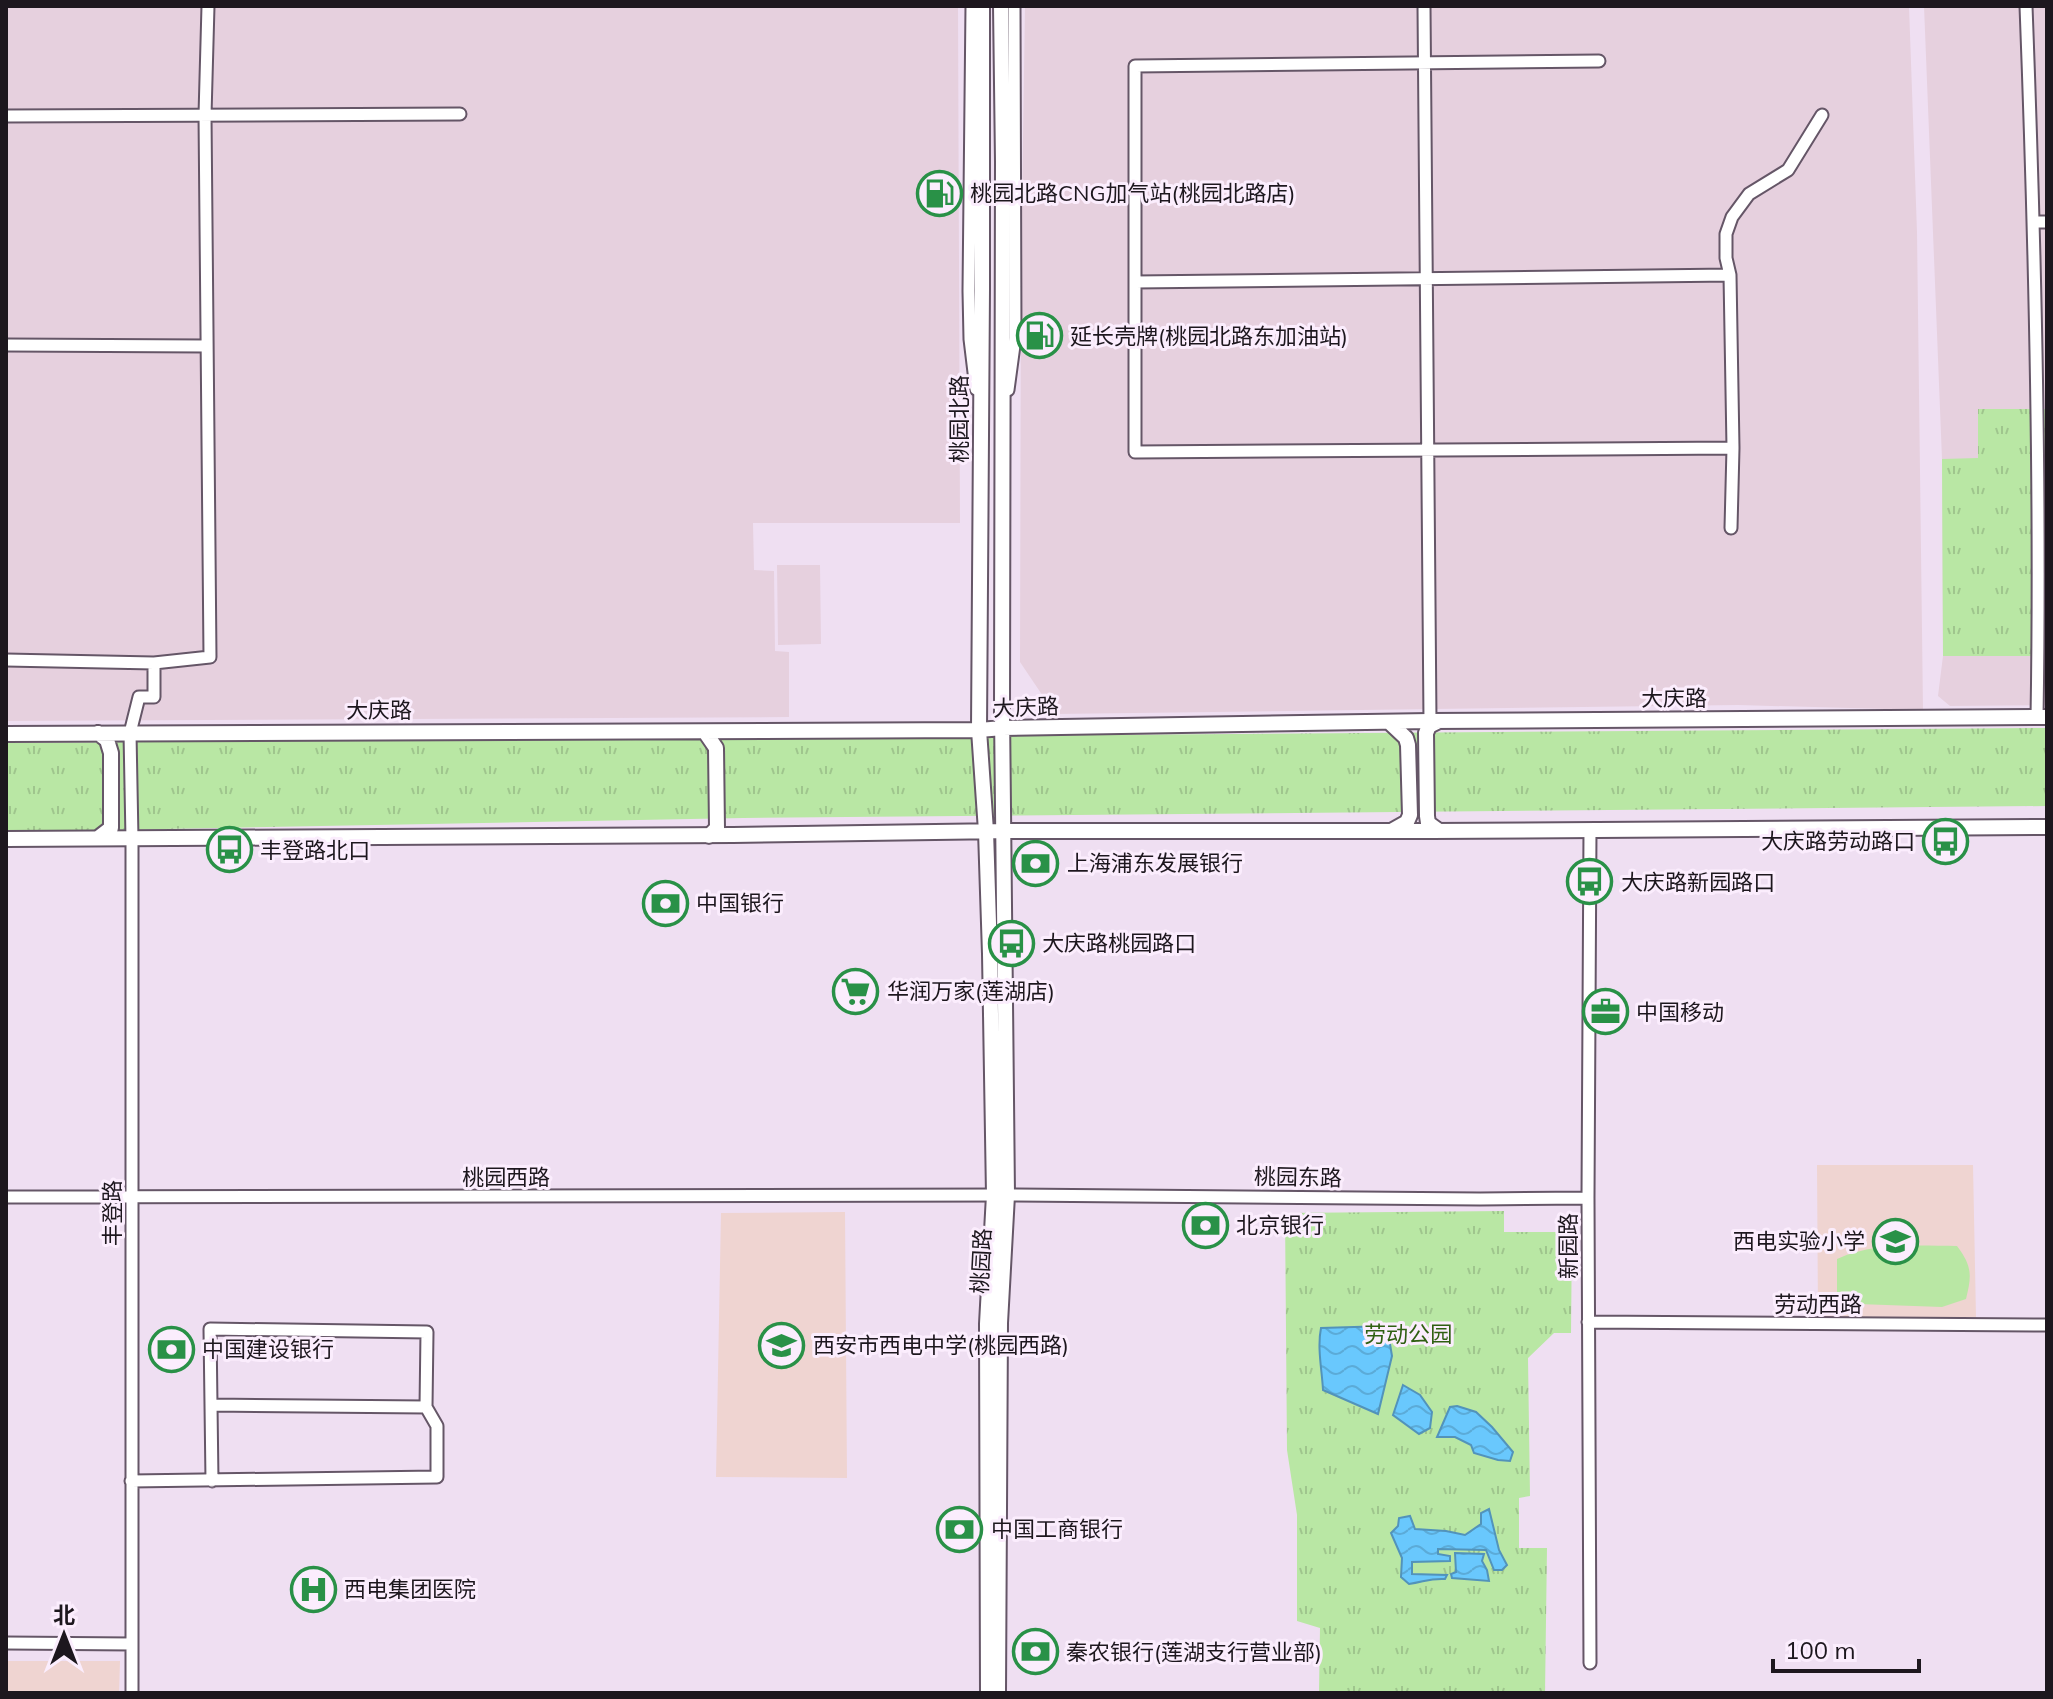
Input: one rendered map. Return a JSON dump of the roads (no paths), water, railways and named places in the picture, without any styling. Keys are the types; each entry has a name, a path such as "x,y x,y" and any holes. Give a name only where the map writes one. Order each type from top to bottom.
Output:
{"main road":[{"name":"桃园北路","path":"982,6 979,730 986,831"},
{"name":"桃园北路","path":"1001,6 1004,831"},
{"name":"大庆路","path":"6,734 730,732 1435,721 2042,718"},
{"path":"1435,721 1426,733 1427,816 1428,823 1439,831"},
{"path":"1389,722 1406,738 1408,745 1410,815 1407,822 1391,831"},
{"path":"705,732 716,748 717,828 709,836"},
{"path":"730,732 723,738 722,760 723,828 725,833 731,835"},
{"path":"97,838 111,828 111,753 107,740 98,733"},
{"path":"128,733 120,737 116,749 117,828 130,839"},
{"path":"6,839 2047,827"},
{"name":"桃园路","path":"986,831 1000,1195 987,1324 988,1693"},
{"name":"桃园路","path":"998,1693 1004,831"}],"street":[{"path":"6,660 154,663 210,657 205,115 208,6"},
{"path":"972,6 970,339 981,420"},
{"path":"1002,435 1015,338 1014,6"},
{"path":"1424,6 1428,450 1435,721"},
{"path":"2026,6 2041,222 2038,618 2042,718"},
{"path":"1599,61 1135,66 1135,452 1733,448"},
{"path":"6,116 460,114"},
{"path":"1731,528 1733,448 1730,275 1726,234 1732,217 1749,194 1788,170 1822,115"},
{"path":"1135,282 1730,275"},
{"path":"6,345 207,346"},
{"path":"128,733 139,697 154,697 154,663"},
{"name":"新园路","path":"1590,830 1590,1663"},
{"name":"丰登路","path":"130,839 132,1693"},
{"name":"桃园东路","path":"1000,1195 1588,1198"},
{"name":"桃园西路","path":"6,1197 1000,1195"},
{"name":"劳动西路","path":"1588,1322 2047,1325"},
{"path":"131,1481 212,1481 437,1477 437,1426 426,1407 427,1332 210,1329 212,1481"},
{"path":"211,1405 426,1407"},
{"path":"6,1643 132,1644"}],"water":[{"path":"1387,1326 1392,1356 1378,1414 1323,1390 1321,1328"},
{"path":"1403,1385 1420,1395 1432,1412 1430,1428 1419,1434 1393,1415"},
{"path":"1450,1407 1476,1412 1492,1427 1513,1452 1510,1461 1474,1453 1471,1445 1455,1437 1437,1437"},
{"path":"1489,1509 1499,1550 1507,1565 1502,1570 1494,1570 1486,1550 1438,1549 1438,1554 1450,1556 1450,1561 1412,1562 1412,1574 1447,1575 1445,1579 1409,1584 1401,1577 1402,1558 1391,1533 1398,1526 1399,1518 1410,1516 1415,1529 1465,1535 1481,1524 1481,1513"},
{"path":"1455,1553 1484,1554 1482,1561 1489,1581 1452,1578 1451,1574 1456,1572"}],"place":[{"name":"桃园北路CNG加气站(桃园北路店)","path":"939,193"},
{"name":"延长壳牌(桃园北路东加油站)","path":"1039,336"},
{"name":"大庆路劳动路口","path":"1946,841"},
{"name":"丰登路北口","path":"229,850"},
{"name":"上海浦东发展银行","path":"1036,863"},
{"name":"大庆路新园路口","path":"1590,882"},
{"name":"中国银行","path":"665,903"},
{"name":"大庆路桃园路口","path":"1011,943"},
{"name":"华润万家(莲湖店)","path":"856,991"},
{"name":"中国移动","path":"1605,1012"},
{"name":"北京银行","path":"1205,1225"},
{"name":"西电实验小学","path":"1896,1241"},
{"name":"西安市西电中学(桃园西路)","path":"782,1345"},
{"name":"中国建设银行","path":"171,1349"},
{"name":"中国工商银行","path":"960,1529"},
{"name":"西电集团医院","path":"313,1589"},
{"name":"秦农银行(莲湖支行营业部)","path":"1035,1652"}],"park label":[{"name":"劳动公园","path":"1408,1334"}]}
